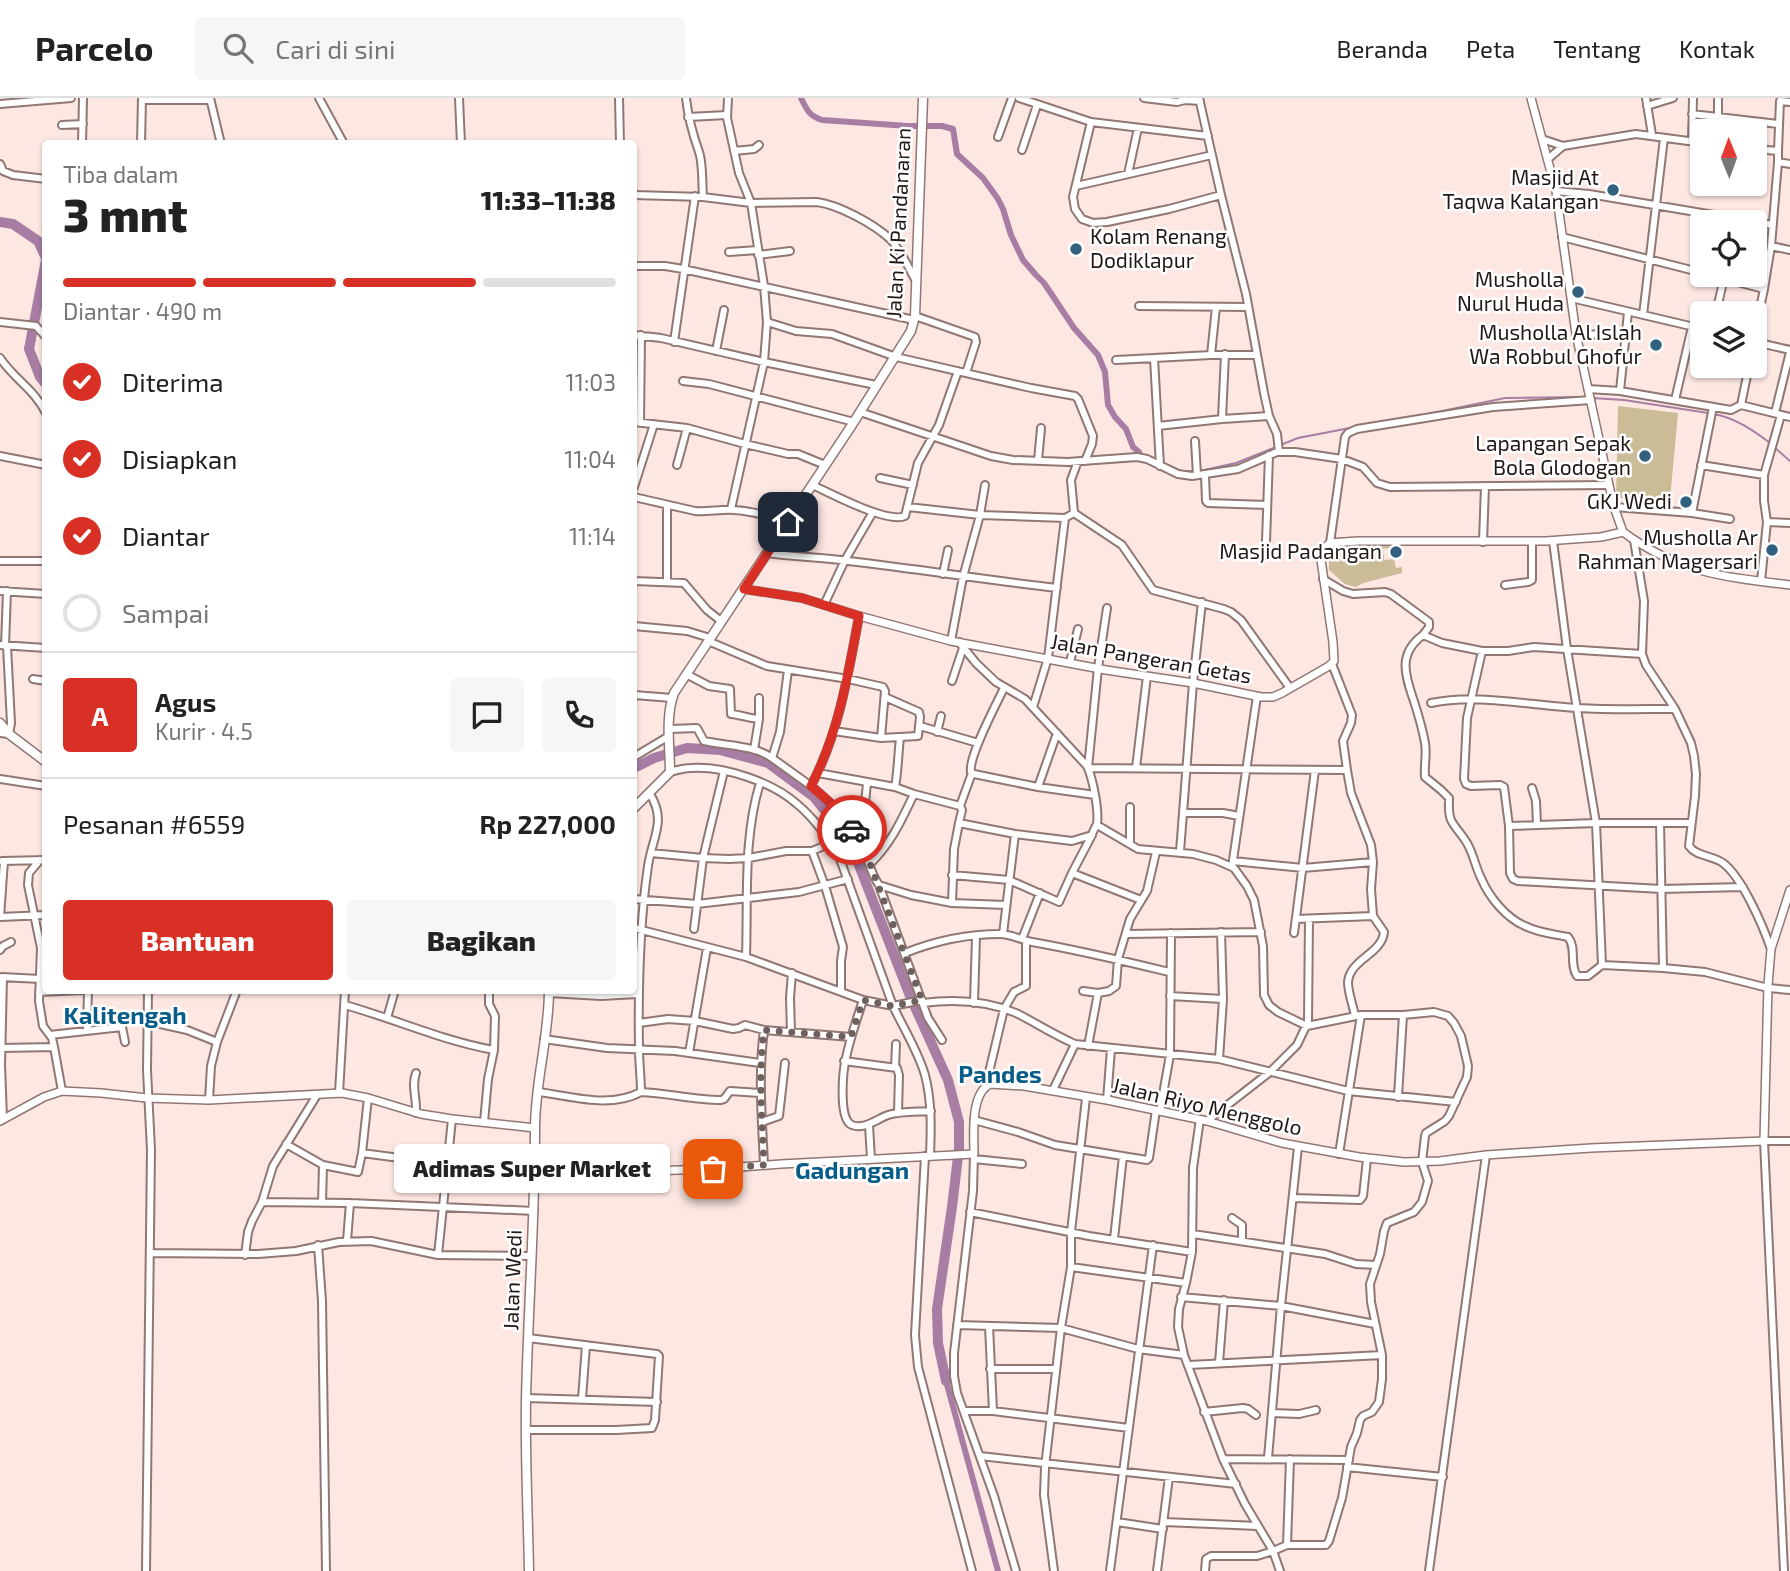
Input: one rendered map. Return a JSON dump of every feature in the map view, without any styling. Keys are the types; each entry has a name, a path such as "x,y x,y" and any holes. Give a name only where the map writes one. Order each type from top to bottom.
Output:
{"main road":[{"name":"Jalan Ki Pandanaran","path":"670,770 672,698 910,334 915,318 923,98"},
{"path":"0,723 5,733 42,759"},
{"path":"637,805 670,770"},
{"name":"Jalan Wedi","path":"529,1571 526,1398 535,1128 549,994"}],"street":[{"path":"0,104 71,98"},
{"path":"82,140 83,98"},
{"path":"319,98 342,140"},
{"path":"459,98 461,140"},
{"path":"620,98 621,140"},
{"path":"674,342 683,269 699,197 700,155 688,117 686,98"},
{"path":"728,98 727,115 734,151 739,173 751,202 767,322 764,362 731,509"},
{"path":"998,137 1012,98"},
{"path":"1019,98 1091,122 1208,136"},
{"path":"1144,98 1176,102 1199,99 1246,294 1256,355 1269,416 1277,434 1279,452"},
{"path":"1531,98 1556,191 1576,334 1609,485 1623,532 1663,557 1691,569 1716,575 1790,584"},
{"path":"1651,135 1646,102 1673,98"},
{"path":"1692,119 1693,98"},
{"path":"1718,98 1718,117"},
{"path":"141,140 142,99 210,99 219,140"},
{"path":"1762,301 1771,246 1778,162 1778,99 1790,102"},
{"path":"1022,150 1037,105"},
{"path":"1692,114 1778,124"},
{"path":"688,117 727,115"},
{"path":"1091,122 1073,201 1076,213 1082,219 1093,223 1107,222 1220,195"},
{"path":"62,125 83,124"},
{"path":"1128,174 1138,128"},
{"path":"1542,139 1563,146 1628,135 1651,135 1690,141"},
{"path":"1643,315 1664,138"},
{"path":"734,151 754,149 759,145"},
{"path":"1548,159 1563,146"},
{"path":"1768,150 1778,151"},
{"path":"1076,186 1212,155"},
{"path":"1778,162 1790,164"},
{"path":"0,164 4,172 42,179"},
{"path":"1556,191 1589,194 1773,225"},
{"path":"637,195 751,202 820,202 843,210 873,226 891,240 916,281"},
{"path":"1562,237 1690,270"},
{"path":"1771,246 1790,250"},
{"path":"729,252 790,251"},
{"path":"637,266 665,266 764,286 915,318 975,337 967,373"},
{"path":"1758,287 1765,289"},
{"path":"1571,298 1690,327"},
{"path":"1139,306 1248,307"},
{"path":"1210,355 1216,307"},
{"path":"716,351 724,310"},
{"path":"1620,391 1628,312"},
{"path":"0,322 38,326"},
{"path":"767,322 803,333 832,334 896,357 1076,396 1093,436 1092,444 1076,461 1073,472 1070,515 1048,658 1033,707"},
{"path":"1576,334 1614,335"},
{"path":"825,465 798,454 745,444 687,428 637,422 637,335 876,386"},
{"path":"1675,400 1690,336"},
{"path":"1761,581 1766,522 1763,501 1764,475 1774,439 1790,351 1767,345"},
{"path":"1116,360 1225,354 1256,355"},
{"path":"1222,419 1225,354"},
{"path":"0,358 42,406"},
{"path":"1154,359 1160,462"},
{"path":"812,485 873,512 901,518 905,516 920,457 939,425 958,371"},
{"path":"1741,405 1747,378"},
{"path":"683,381 709,384 854,422"},
{"path":"1330,543 1345,436 1353,430 1493,407 1620,391 1675,400 1712,411 1731,410 1741,405 1790,417"},
{"path":"1692,513 1712,411"},
{"path":"860,412 996,457 1013,460 1076,461 1137,457 1160,462 1178,474 1238,469 1279,452 1312,454 1342,460 1365,468 1382,486 1609,485"},
{"path":"1158,426 1269,416"},
{"path":"637,478 654,424"},
{"path":"677,465 687,428"},
{"path":"1038,461 1041,428"},
{"path":"1195,441 1199,473 1208,503 1267,505"},
{"path":"1266,542 1269,455"},
{"path":"0,456 42,464"},
{"path":"1701,465 1764,475"},
{"path":"880,478 913,485"},
{"path":"952,681 963,577 980,515 985,485"},
{"path":"1483,542 1485,486"},
{"path":"637,498 705,512 731,509 769,515 788,522"},
{"path":"667,506 667,582"},
{"path":"1614,506 1730,519"},
{"path":"908,507 980,515 1070,515 1122,545 1153,590 1227,610 1237,617 1287,690"},
{"path":"824,605 845,560 873,512"},
{"path":"1766,522 1790,523"},
{"path":"1339,1154 1358,1016 1349,986 1350,972 1381,943 1384,934 1373,916 1371,845 1351,793 1347,770 1343,741 1352,715 1332,664 1335,654 1323,579 1322,552 1330,543 1358,541 1553,541 1601,537 1623,532"},
{"path":"1634,540 1644,601 1642,654 1646,665 1675,709 1694,756 1695,796 1689,843 1692,850 1724,864 1743,887 1764,928 1771,949"},
{"path":"1505,585 1532,581 1532,541"},
{"path":"1553,541 1567,649 1596,822 1602,965"},
{"path":"943,574 948,550"},
{"path":"767,552 1057,588"},
{"path":"0,561 42,561"},
{"path":"1323,579 1353,594 1385,592 1394,595 1429,622 1429,627 1416,641 1407,657 1406,666 1408,687 1417,710 1425,745 1425,777 1449,798 1452,822 1469,845 1486,890 1504,911 1524,926 1568,937 1573,946 1573,966 1577,976 1588,976 1602,965 1663,968 1705,972 1790,990"},
{"path":"637,581 685,584 707,610 721,621"},
{"name":"Jalan Pangeran Getas","path":"744,589 802,598 958,644 1257,696 1270,697 1287,690 1332,664"},
{"path":"5,733 12,711 4,645 4,591 42,594"},
{"path":"1180,852 1202,602"},
{"path":"1088,768 1107,608"},
{"path":"811,786 834,731 848,679 859,616"},
{"path":"637,626 687,631 767,666 881,686 885,690 881,738"},
{"path":"1070,662 1077,629"},
{"path":"1423,635 1442,643 1482,650 1508,651 1528,647 1642,654"},
{"path":"952,874 1009,880 1059,902 1097,825 1095,794 1088,768 1082,758 1025,699 989,676 958,644"},
{"path":"4,645 42,648"},
{"path":"1482,650 1467,722 1464,781 1471,786 1504,787 1509,826 1510,873 1514,880 1661,889 1743,887"},
{"path":"772,758 780,732 788,670"},
{"path":"686,674 709,686 730,689 731,714 759,719"},
{"path":"1136,768 1147,676"},
{"path":"33,679 42,680"},
{"path":"952,903 954,849 962,810 960,806 972,773 970,765 978,743 1004,688"},
{"path":"637,695 672,698"},
{"path":"1205,1571 1207,1558 1212,1556 1257,1556 1287,1545 1327,1544 1342,1498 1351,1447 1361,1417 1372,1412 1378,1404 1382,1355 1370,1287 1385,1227 1387,1223 1414,1212 1422,1202 1427,1181 1422,1162 1426,1133 1445,1121 1467,1077 1468,1066 1464,1045 1454,1023 1441,1013 1358,1016 1305,1026 1272,1008 1266,999 1264,956 1256,907 1251,893 1233,864 1257,696"},
{"path":"834,731 881,738 917,737 920,726 918,710 885,697"},
{"path":"754,750 759,698"},
{"path":"1432,703 1471,700 1578,708 1675,709"},
{"path":"937,732 942,716"},
{"path":"920,726 978,743"},
{"path":"637,755 670,734 697,728 704,741 767,754 834,806 861,843 928,1018 942,1040"},
{"path":"1038,787 1057,733"},
{"path":"895,787 900,738"},
{"path":"670,770 694,767 744,776 781,792 799,805 819,826 831,843 848,879 924,1072 931,1111 915,1335 918,1367 972,1571"},
{"path":"1088,768 1347,770"},
{"path":"1294,933 1315,770"},
{"path":"694,929 702,858 724,771"},
{"path":"818,773 895,787 960,806"},
{"path":"972,773 1038,787 1095,794"},
{"path":"0,779 42,785"},
{"path":"747,957 751,817 760,783"},
{"path":"861,843 867,783"},
{"path":"1532,788 1536,801 1537,825"},
{"path":"650,794 658,814 637,929 747,957 863,1000 897,1005 950,1000 974,1003 1018,1014 1075,1044 1219,1059 1348,1091 1456,1102"},
{"path":"870,864 891,841 914,794"},
{"path":"1130,807 1130,844"},
{"path":"1184,813 1223,813 1239,816"},
{"path":"1509,826 1596,822 1691,823"},
{"path":"959,823 1015,834 1074,841 1092,835"},
{"path":"1660,823 1663,968"},
{"path":"1097,825 1138,849 1180,852 1233,864 1303,868 1373,862"},
{"path":"1003,934 1015,834"},
{"path":"652,853 702,858 749,858 786,851 811,851 831,843"},
{"path":"811,851 825,886 843,947 841,990"},
{"path":"1083,991 1098,993 1109,991 1115,986 1118,959 1130,919 1147,891 1156,852"},
{"path":"42,860 2,861 0,917 42,915"},
{"path":"42,861 29,873 28,885 42,943"},
{"path":"1072,873 1141,900"},
{"path":"637,899 697,904 799,892 848,879"},
{"path":"879,885 952,903 1006,905"},
{"path":"1784,1571 1764,1141 1771,949 1790,890"},
{"path":"1016,1571 980,1455 957,1393 954,1353 970,1212 974,1120 979,1098 986,1084 1004,1009 1014,992 1026,986 1024,940 1040,893"},
{"path":"1296,919 1373,916"},
{"path":"1280,1571 1273,1551 1223,1459 1184,1355 1178,1321 1192,1252 1194,1168 1203,1120 1270,1072 1295,1048 1308,1022 1309,919"},
{"path":"1219,1059 1223,999 1221,932"},
{"path":"1126,934 1261,932"},
{"path":"974,1120 1055,1145 1148,1159 1170,1055 1171,933"},
{"path":"905,953 937,942 1003,934 1169,972"},
{"path":"974,1003 976,936"},
{"path":"0,950 11,942"},
{"path":"689,1053 707,948"},
{"path":"42,957 39,992 43,1026 54,1047 62,1091"},
{"path":"791,1032 792,973"},
{"path":"637,976 641,1092"},
{"path":"40,979 2,977 2,1120 44,1097 62,1091 209,1100 339,1093 368,1098 416,1113 535,1128"},
{"path":"1088,1046 1098,993"},
{"path":"85,994 87,1031"},
{"path":"146,1571 151,1150 147,1098 148,994"},
{"path":"209,1100 211,1066 235,994"},
{"path":"339,1093 345,994"},
{"path":"387,1018 394,994"},
{"path":"484,1122 494,1050 495,1016 489,1004 489,994"},
{"path":"571,994 638,994"},
{"path":"1170,996 1223,999"},
{"path":"863,1000 845,1061 842,1101 845,1118 851,1125 869,1125 889,1115 931,1111"},
{"path":"345,1005 470,1046 494,1050"},
{"path":"1398,1097 1403,1015"},
{"path":"639,1023 668,1019 695,1020 733,1029 745,1025 764,1030 851,1037"},
{"path":"147,1021 187,1030 217,1042"},
{"path":"50,1035 122,1027 125,1042"},
{"path":"764,1030 760,1063 764,1165"},
{"path":"544,1039 639,1051 675,1051 760,1063"},
{"path":"895,1044 895,1068"},
{"path":"1053,1090 1075,1044"},
{"path":"1,1048 54,1047"},
{"path":"1107,1100 1111,1049"},
{"path":"845,1061 898,1069 898,1113"},
{"path":"762,1122 779,1116 785,1063"},
{"path":"416,1073 413,1086 416,1113"},
{"name":"Jalan Riyo Menggolo","path":"986,1084 1024,1086 1107,1100 1203,1120 1298,1147 1404,1162 1591,1148 1764,1141"},
{"path":"538,1091 609,1101 625,1099 641,1092 714,1100 723,1100 730,1091 760,1093"},
{"path":"245,1255 248,1232 262,1202 273,1166 317,1095"},
{"path":"286,1144 323,1165 357,1172 360,1170 368,1098"},
{"path":"1054,1571 1044,1496 1045,1462 1071,1267 1071,1231 1086,1098"},
{"path":"438,1255 452,1119"},
{"path":"869,1125 871,1159"},
{"path":"1764,1141 1790,1141"},
{"path":"1268,1458 1298,1147"},
{"path":"362,1153 535,1176 947,1155 973,1156 1022,1164"},
{"path":"1430,1571 1486,1155"},
{"path":"1114,1239 1123,1156"},
{"path":"1293,1198 1360,1200 1363,1196 1367,1158"},
{"path":"322,1203 323,1165"},
{"path":"262,1202 534,1211"},
{"path":"347,1241 350,1203"},
{"path":"970,1212 1089,1236 1192,1252"},
{"path":"1232,1218 1242,1225 1242,1241"},
{"path":"1193,1234 1288,1247 1332,1255 1356,1264 1376,1265"},
{"path":"150,1253 245,1255 296,1251 347,1241 375,1242 438,1255 531,1256"},
{"path":"318,1245 322,1301 326,1571"},
{"path":"1110,1571 1153,1245"},
{"path":"1071,1267 1186,1283"},
{"path":"1181,1297 1281,1306 1375,1324"},
{"path":"1219,1363 1224,1300"},
{"path":"957,1325 1061,1328 1138,1349 1184,1355"},
{"path":"989,1326 993,1411"},
{"path":"526,1430 650,1428 655,1423 659,1354 528,1338"},
{"path":"582,1399 586,1345"},
{"path":"1189,1365 1382,1355"},
{"path":"990,1369 1056,1369"},
{"path":"526,1398 657,1402"},
{"path":"1204,1412 1243,1408 1256,1415"},
{"path":"1272,1413 1299,1414 1316,1410"},
{"path":"964,1411 993,1411 1129,1428"},
{"path":"980,1455 1236,1484"},
{"path":"1223,1459 1268,1458 1348,1463 1443,1477"},
{"path":"1287,1545 1290,1459"},
{"path":"1157,1571 1169,1477"},
{"path":"1117,1522 1258,1526"}],"shaded area":[{"name":"Lapangan Sepak Bola Glodogan","path":"1618,406 1678,413 1670,499 1616,498"},
{"path":"1396,547 1383,549 1384,560 1394,559 1396,568 1402,567 1402,573 1356,587 1345,584 1329,570 1330,551"}],"waterway":[{"path":"801,98 809,112 822,120 942,126 953,129 957,154 983,178 998,199 1023,260 1044,283 1074,328 1098,355 1105,372 1108,405 1126,429 1133,447 1139,452"},
{"path":"0,222 13,224 38,241 42,250"},
{"path":"42,281 29,349 42,379"},
{"path":"1423,415 1505,398 1581,397"},
{"path":"1592,398 1624,400 1708,413"},
{"path":"1714,414 1744,425 1770,443"},
{"path":"1200,471 1236,463 1298,438 1355,427"},
{"path":"1774,447 1790,461"},
{"path":"1163,463 1181,471 1194,471"},
{"path":"637,766 687,748 720,750 768,763 814,797 844,834 855,855 910,996 948,1080 959,1122 959,1148 937,1309 938,1343 946,1381"},
{"path":"946,1381 998,1571"}],"way so far":[{"path":"713,1169 764,1165 760,1093 764,1030 851,1037 863,1000 893,1006 922,1000 879,885 861,843 852,830"}],"place":[{"name":"Masjid At Taqwa Kalangan","path":"1613,190"},
{"name":"Kolam Renang Dodiklapur","path":"1076,249"},
{"name":"Musholla Nurul Huda","path":"1578,292"},
{"name":"Musholla Al Islah Wa Robbul Ghofur","path":"1656,345"},
{"name":"Lapangan Sepak Bola Glodogan","path":"1645,456"},
{"name":"GKJ Wedi","path":"1686,502"},
{"name":"Musholla Ar Rahman Magersari","path":"1772,550"},
{"name":"Masjid Padangan","path":"1396,552"},
{"name":"Adimas Super Market","path":"713,1169"}],"district":[{"name":"Kalitengah","path":"125,1016"},
{"name":"Pandes","path":"1000,1075"},
{"name":"Gadungan","path":"852,1171"}],"route":[{"path":"788,522 744,589 802,598 859,616 839,716 811,786 834,806 852,830"}]}
